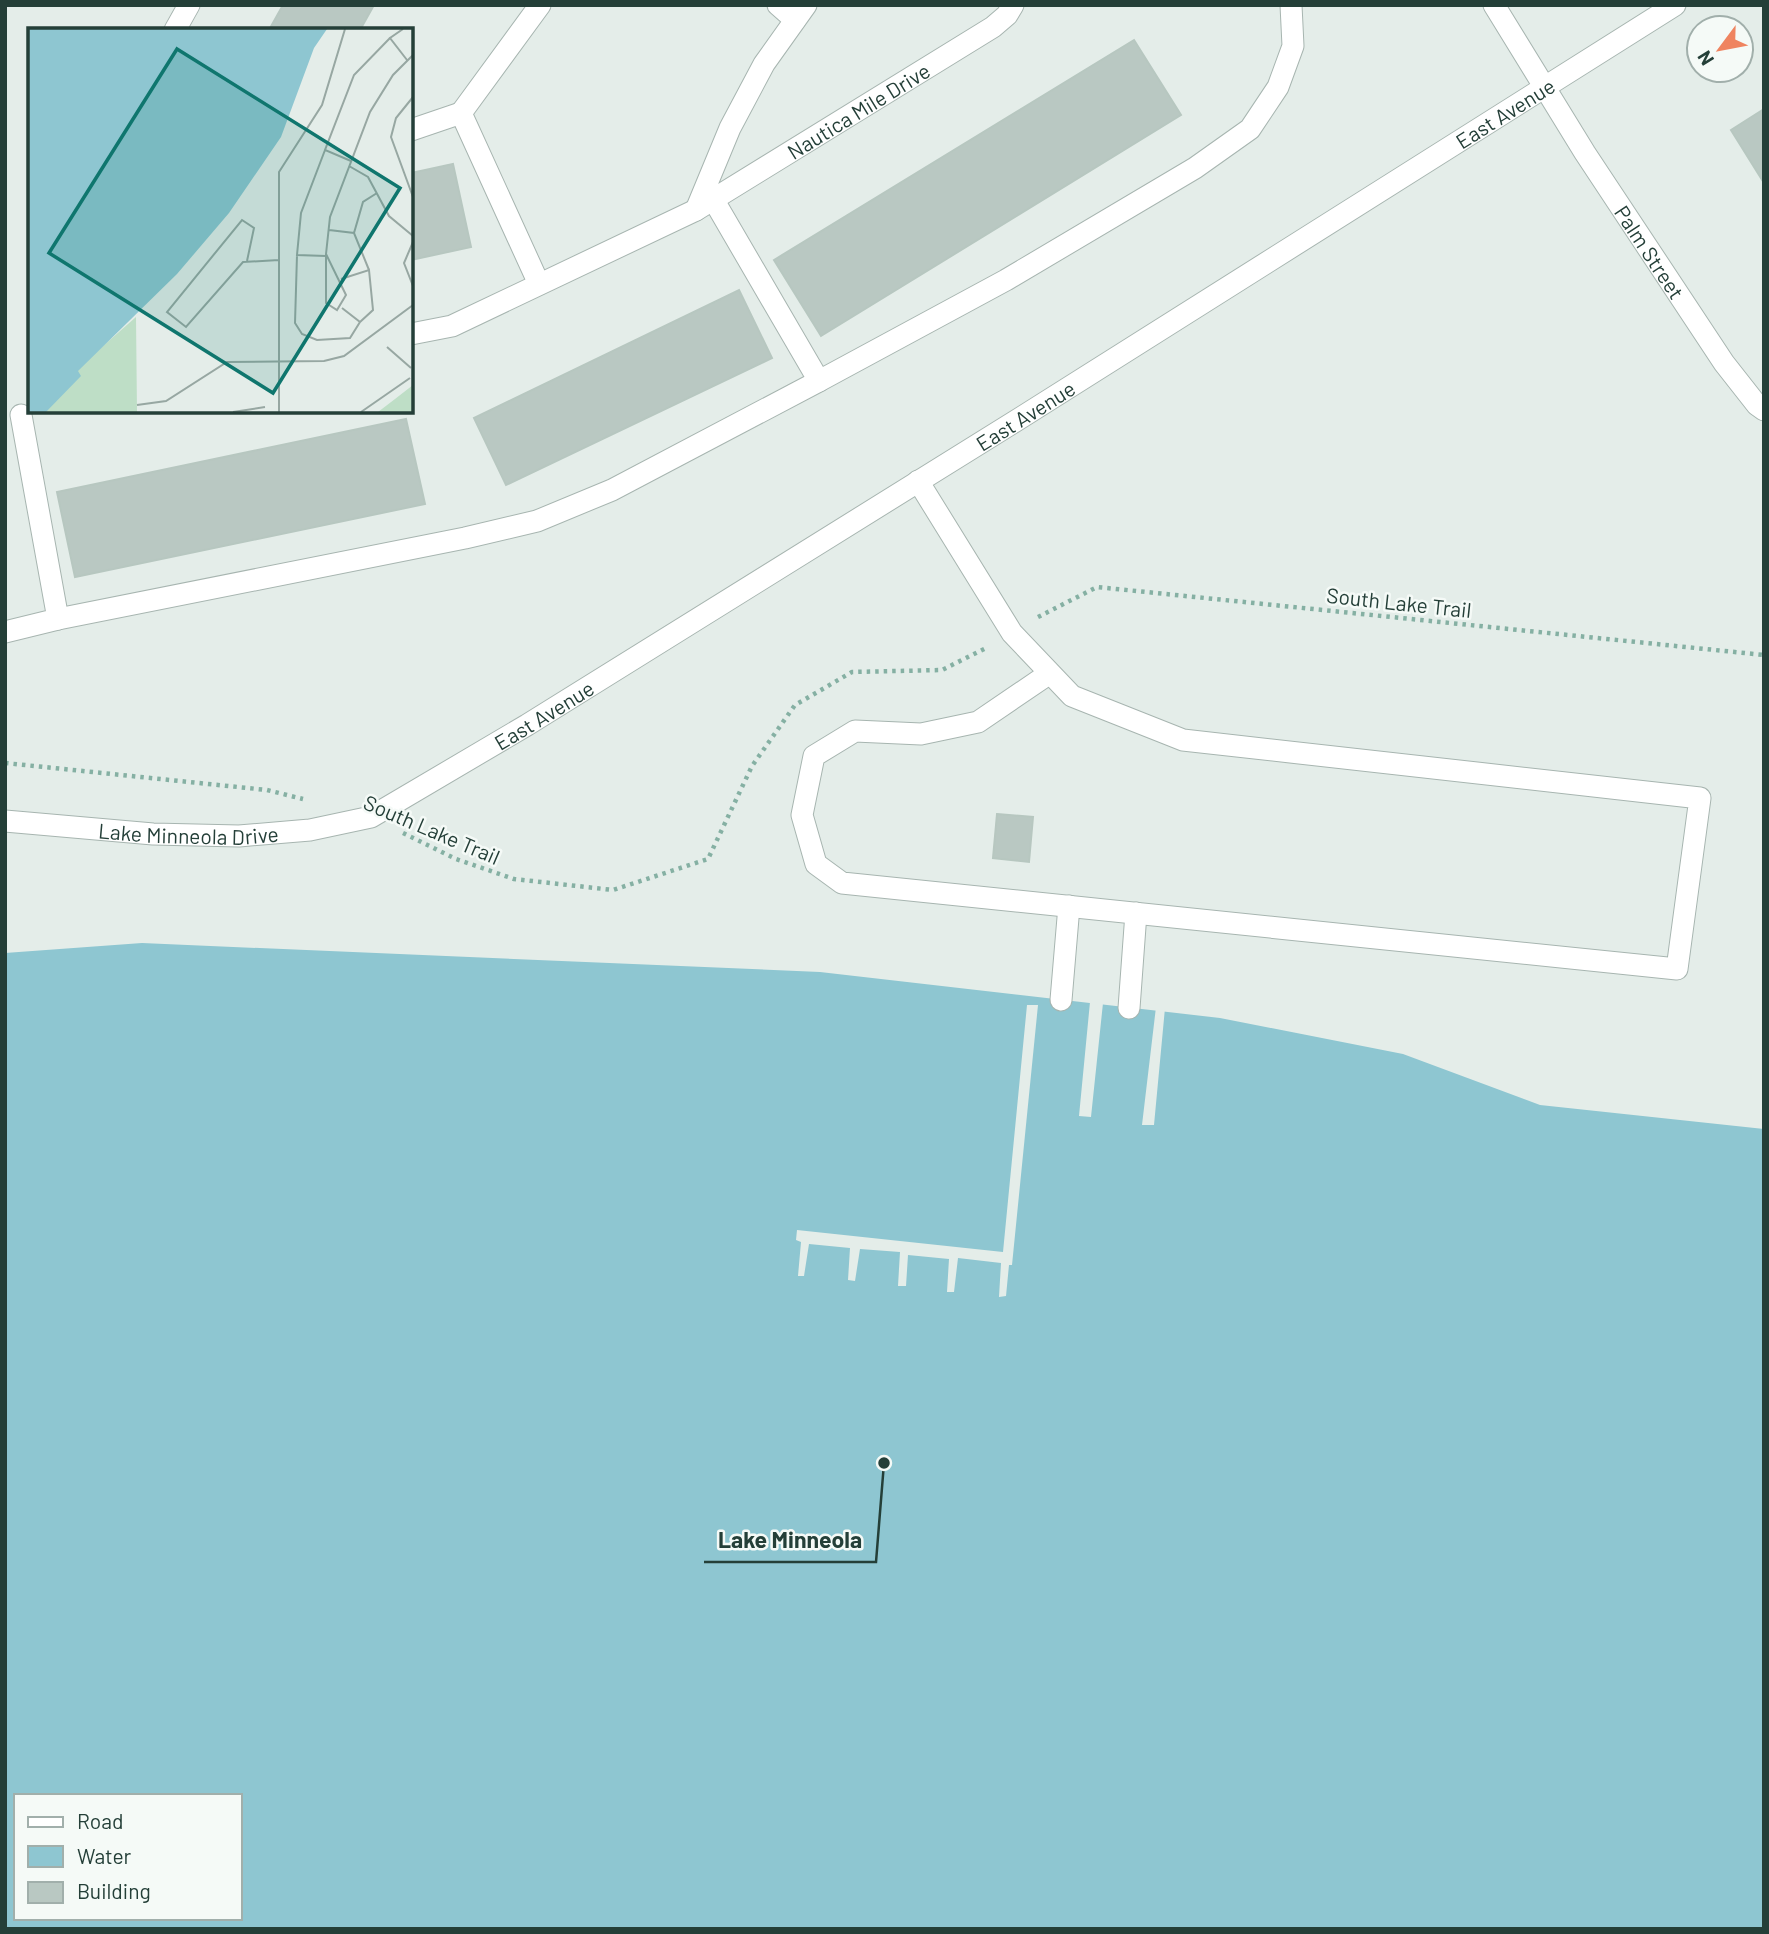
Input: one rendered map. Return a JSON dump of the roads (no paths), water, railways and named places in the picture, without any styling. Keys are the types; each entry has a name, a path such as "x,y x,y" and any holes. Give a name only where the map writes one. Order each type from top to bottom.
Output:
{"street":[{"path":"176,28 189,5"},
{"path":"413,129 461,113 540,5"},
{"path":"778,5 800,12 764,64 730,128 705,205 819,381"},
{"name":"Nautica Mile Drive","path":"413,334 452,326 705,205 993,27 1013,5"},
{"path":"5,632 58,619 466,538 537,521 612,490 1006,280 1195,168 1250,129 1278,87 1293,46 1291,5"},
{"name":"Palm Street","path":"1494,5 1544,87 1724,363 1764,410"},
{"name":"East Avenue","path":"371,817 527,725 1675,5"},
{"path":"461,113 539,284"},
{"path":"22,415 58,619"},
{"path":"918,481 1012,633 1072,696 1183,740 1700,798 1677,969 842,883 816,864 802,815 814,756 855,730 921,734 978,722 1050,673"},
{"name":"Lake Minneola Drive","path":"5,821 153,834 239,836 310,830 371,817"},
{"path":"1060,1000 1069,906"},
{"path":"1129,1008 1136,913"}],"water":[{"path":"142,943 820,972 1220,1018 1403,1054 1540,1105 1764,1129 1764,1929 5,1929 5,953"}],"place":[{"name":"Lake Minneola","path":"884,1463"}]}
